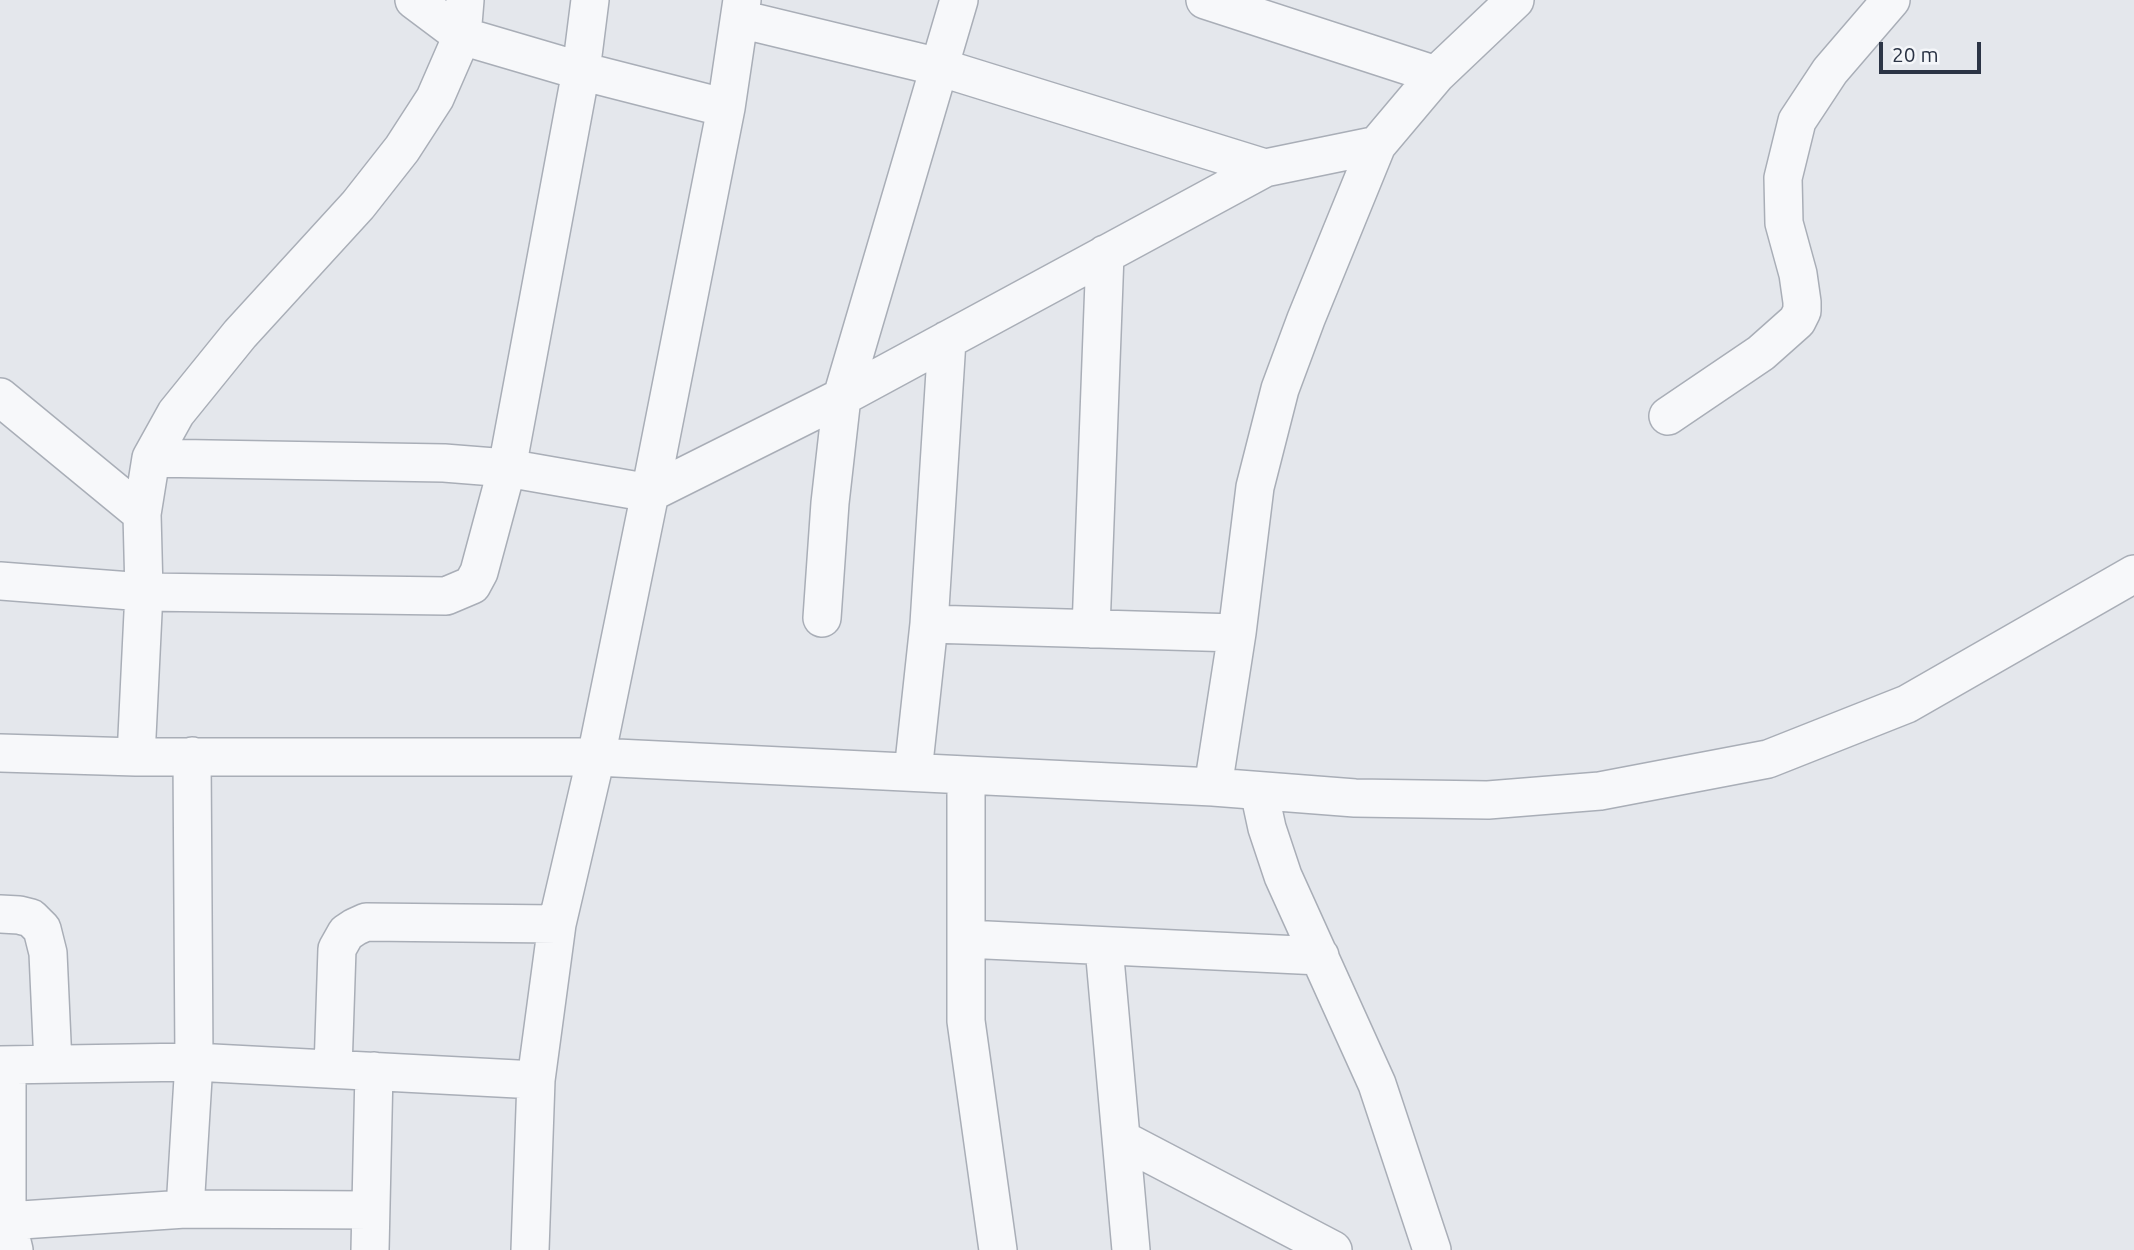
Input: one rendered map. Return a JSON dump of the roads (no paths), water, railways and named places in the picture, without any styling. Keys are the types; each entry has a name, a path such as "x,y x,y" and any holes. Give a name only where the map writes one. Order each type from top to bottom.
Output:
{"street":[{"path":"414,0 462,36 581,71 726,108"},
{"path":"136,757 144,592 142,514 151,458 176,413 232,344 358,205 402,149 435,98 462,36 465,0"},
{"path":"0,581 144,592 446,596 472,585 479,572 507,468 581,71 590,0"},
{"path":"822,618 830,503 842,397 960,0"},
{"path":"1205,0 1436,75"},
{"path":"1213,787 1237,633 1255,487 1280,389 1377,145 1436,75 1515,0"},
{"path":"1668,416 1761,353 1797,321 1802,311 1802,302 1798,274 1784,223 1783,178 1797,121 1830,71 1891,0"},
{"path":"530,1250 536,1080 557,924 596,757 650,493 726,108 741,10 939,66 1265,168"},
{"path":"151,458 444,463 507,468 650,493 842,397 1265,168 1377,145"},
{"path":"1091,628 1105,254"},
{"path":"913,772 929,624 947,340"},
{"path":"0,397 142,514"},
{"path":"0,753 136,757 596,757 1213,787 1355,798 1488,800 1600,791 1768,759 1907,704 2134,574"},
{"path":"929,624 1237,633"},
{"path":"185,1209 194,1062 192,756"},
{"path":"966,775 966,1021 998,1250"},
{"path":"1259,791 1267,828 1283,876 1377,1084 1432,1250"},
{"path":"0,914 31,918 43,929 48,953 53,1064"},
{"path":"333,1069 337,949 346,933 355,927 366,922 557,924"},
{"path":"966,939 1320,956"},
{"path":"1104,947 1131,1250"},
{"path":"370,1210 185,1209 10,1235 3,1065 194,1062 536,1080"},
{"path":"370,1250 374,1071"},
{"path":"1123,1140 1333,1250"}]}
